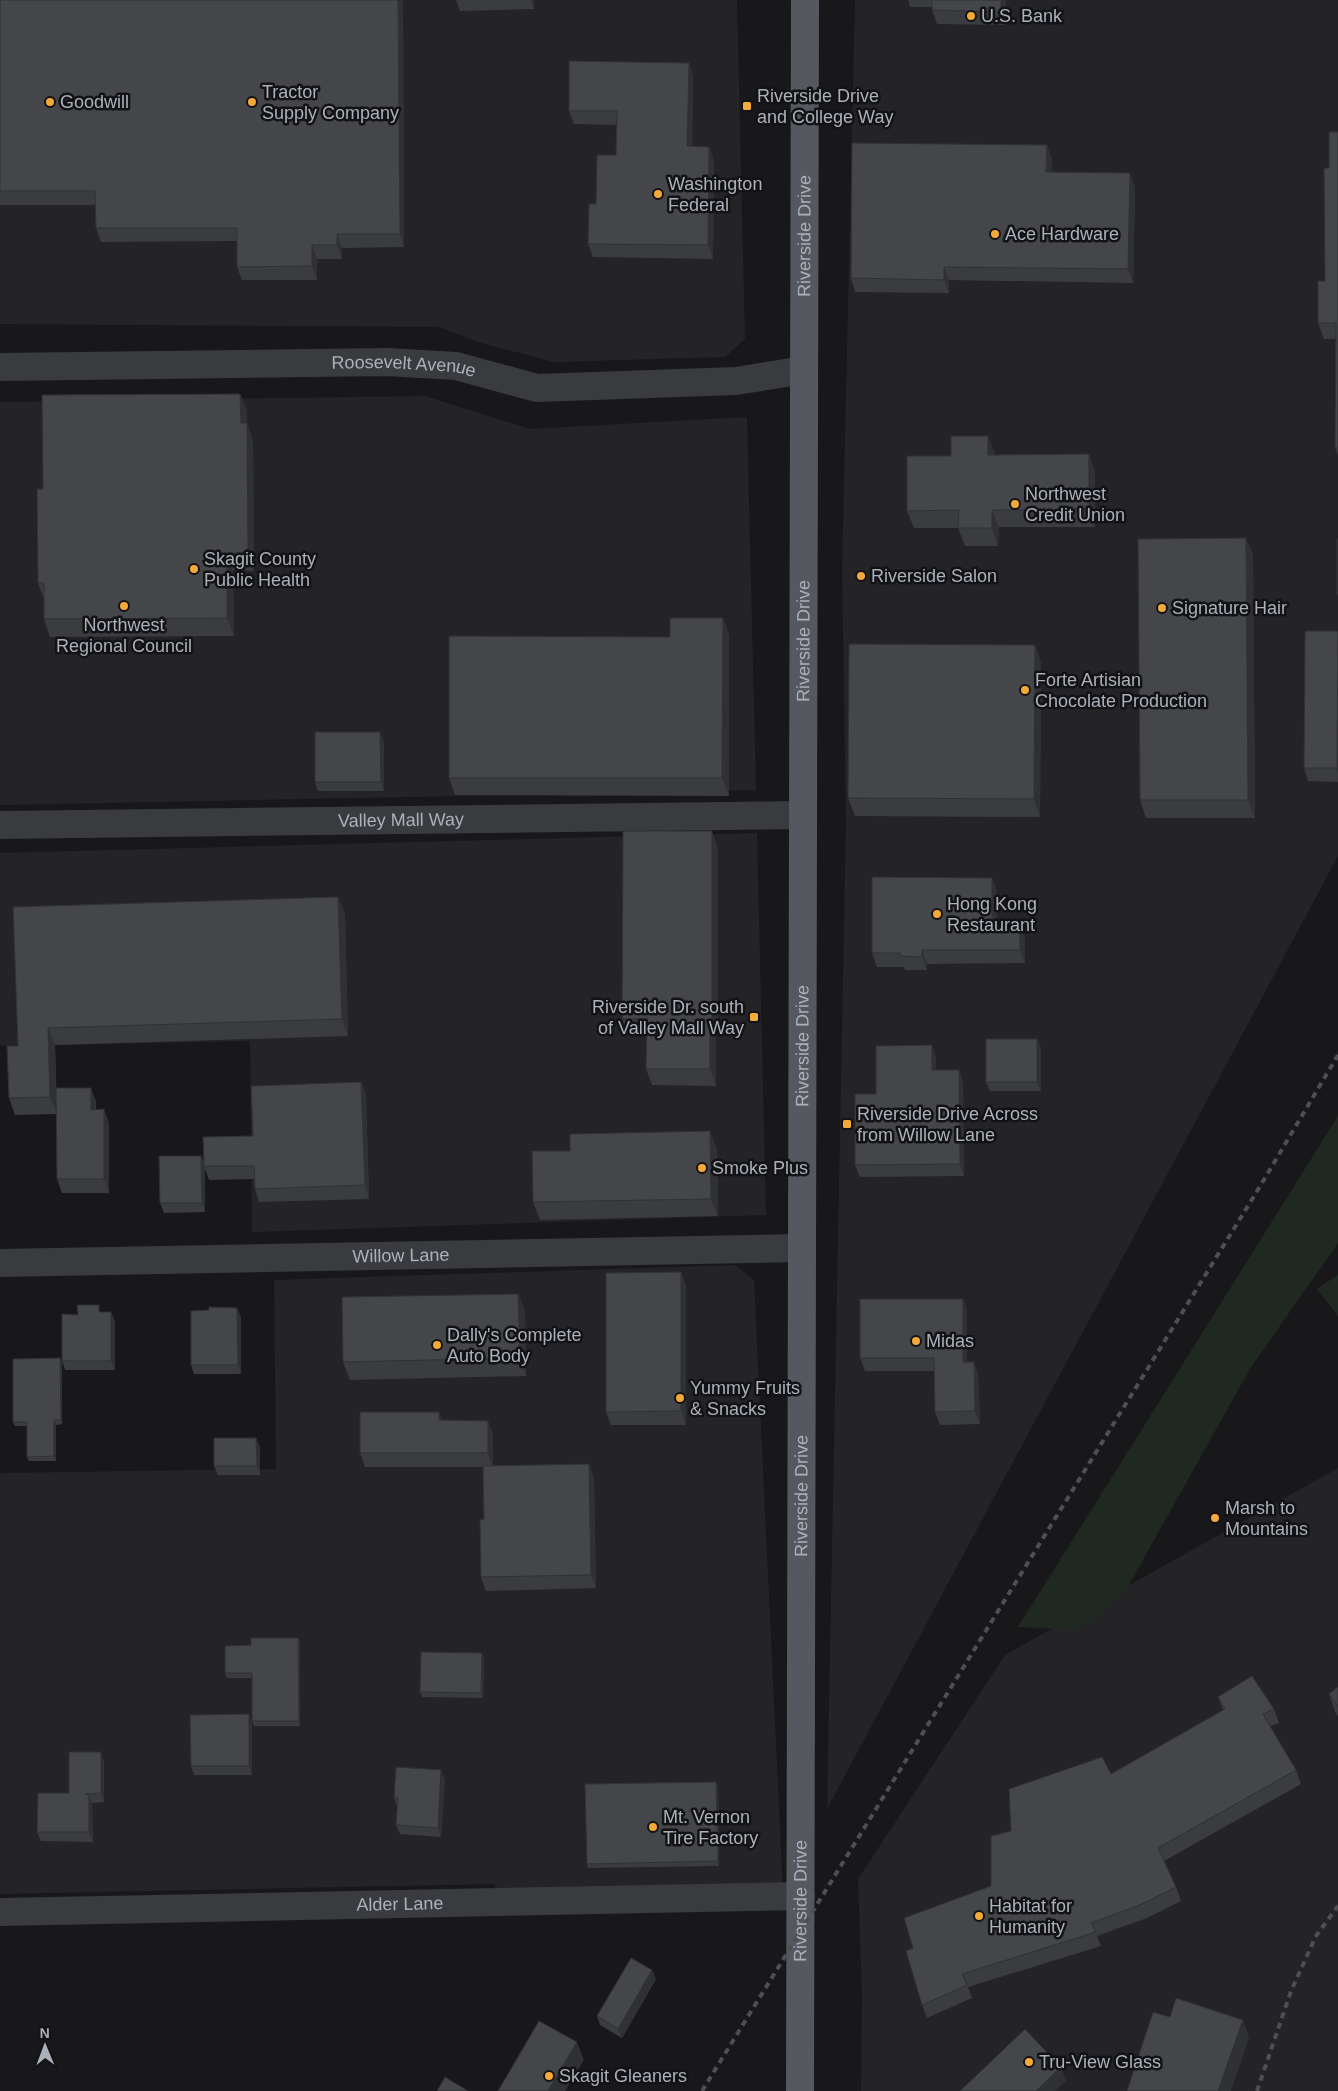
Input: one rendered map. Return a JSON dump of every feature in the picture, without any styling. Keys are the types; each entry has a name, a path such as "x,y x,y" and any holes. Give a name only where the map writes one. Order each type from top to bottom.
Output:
{"main road":[{"name":"Riverside Drive","path":"800,2091 805,0"}],"street":[{"name":"Roosevelt Avenue","path":"0,368 387,362 456,366 537,388 736,381 804,370"},
{"name":"Valley Mall Way","path":"0,824 803,815"},
{"name":"Willow Lane","path":"0,1263 802,1248"},
{"name":"Alder Lane","path":"0,1912 800,1896"}],"shaded area":[{"path":"0,0 737,0 745,339 725,357 554,362 481,343 439,327 0,324"},
{"path":"855,0 1338,0 1338,856 827,1809 846,821 842,571"},
{"path":"425,396 530,429 747,417 756,790 0,805 0,402"},
{"path":"757,833 766,1215 252,1232 250,1041 0,1046 0,853"},
{"path":"1338,1116 1338,1243 1251,1367 1125,1592 1079,1630 1018,1627"},
{"path":"735,1265 754,1280 783,1891 496,1900 495,1884 0,1894 0,1473 276,1469 274,1280"},
{"path":"1338,1275 1338,1316 1317,1289"},
{"path":"1338,1468 1338,2091 861,2091 862,1994 858,1879 1005,1655"}],"building":[{"name":"Tractor Supply Company","path":"0,0 398,0 400,234 337,234 337,245 312,245 312,266 237,267 237,228 96,228 95,191 0,191"},
{"path":"932,0 1001,0 1001,12 932,10"},
{"path":"569,61 689,63 687,146 709,147 708,245 588,244 589,204 596,204 597,155 616,155 617,111 569,111"},
{"path":"1329,132 1338,132 1338,448 1335,448 1336,323 1318,323 1318,281 1325,281 1324,168 1329,168"},
{"name":"Ace Hardware","path":"852,143 1047,145 1046,172 1130,173 1128,269 944,267 944,280 851,278"},
{"path":"240,394 241,423 247,423 248,553 227,553 227,618 44,619 44,583 38,583 37,489 43,489 42,395"},
{"path":"951,436 988,436 988,455 1089,454 1089,509 992,510 992,528 958,528 959,510 907,511 907,456 951,456"},
{"path":"1246,538 1248,800 1140,800 1138,539"},
{"path":"1338,539 1338,594 1337,594"},
{"path":"670,618 723,618 722,778 449,778 449,636 670,637"},
{"path":"1305,631 1338,631 1337,768 1304,768"},
{"path":"849,644 1035,645 1034,799 848,798"},
{"path":"315,732 380,732 381,782 315,782"},
{"path":"623,831 712,831 712,1019 710,1019 710,1069 646,1069 647,1019 622,1019"},
{"name":"Hong Kong Restaurant","path":"872,877 992,878 992,923 1020,924 1020,950 922,950 922,957 900,956 900,953 872,953"},
{"path":"338,897 342,1019 48,1028 50,1097 9,1098 7,1046 18,1046 13,907"},
{"path":"986,1039 1037,1039 1037,1082 986,1082"},
{"path":"932,1045 932,1070 959,1070 960,1164 855,1165 855,1094 876,1094 876,1046"},
{"path":"361,1082 365,1185 255,1189 254,1166 204,1166 203,1137 253,1136 251,1086"},
{"path":"56,1088 91,1088 91,1110 104,1109 104,1179 57,1179"},
{"path":"710,1131 711,1199 533,1202 532,1151 570,1151 570,1134"},
{"path":"159,1156 201,1156 202,1203 160,1203"},
{"path":"681,1272 681,1411 606,1412 606,1273"},
{"name":"Dally's Complete Auto Body","path":"518,1294 520,1358 343,1362 342,1297"},
{"name":"Midas","path":"860,1299 963,1299 963,1362 974,1362 975,1411 935,1412 934,1358 860,1358"},
{"path":"77,1305 99,1305 99,1312 111,1312 111,1361 62,1361 62,1314 78,1315"},
{"path":"209,1307 237,1308 238,1365 191,1365 191,1311 209,1310"},
{"path":"60,1358 61,1420 54,1420 54,1456 27,1457 27,1422 13,1422 13,1359"},
{"path":"360,1412 439,1412 439,1420 488,1421 488,1453 360,1453"},
{"path":"214,1438 256,1438 257,1466 214,1466"},
{"path":"589,1464 591,1575 481,1577 480,1520 484,1519 483,1466"},
{"path":"251,1638 298,1638 299,1721 252,1721 252,1673 225,1673 225,1646 251,1645"},
{"path":"421,1652 482,1653 481,1693 420,1692"},
{"path":"1252,1676 1274,1709 1263,1714 1296,1770 1158,1848 1176,1887 1142,1904 1091,1923 1096,1932 962,1974 967,1985 922,2005 906,1951 913,1948 904,1918 991,1886 991,1836 1011,1831 1009,1789 1102,1757 1111,1774 1225,1709 1218,1697"},
{"path":"1338,1687 1338,1706 1329,1694"},
{"path":"249,1714 249,1766 191,1766 190,1715"},
{"path":"69,1752 101,1752 101,1793 85,1794 89,1794 89,1832 37,1832 38,1793 69,1793"},
{"path":"396,1767 441,1770 438,1828 396,1825 398,1798 394,1797"},
{"name":"Mt. Vernon Tire Factory","path":"716,1782 718,1861 587,1864 585,1784"},
{"path":"631,1958 652,1970 618,2029 597,2016"},
{"path":"1176,1998 1243,2020 1218,2091 1127,2091 1153,2012 1170,2017"},
{"path":"539,2021 577,2042 548,2091 498,2091"},
{"path":"1025,2029 1061,2067 1036,2091 960,2091"},
{"path":"445,2077 468,2091 437,2091"}],"railway":[{"path":"702,2091 1259,1188 1338,1055"},
{"path":"1257,2091 1291,1991 1316,1936 1338,1906"}],"place":[{"name":"U.S. Bank","path":"971,16"},
{"name":"Goodwill","path":"50,102"},
{"name":"Tractor Supply Company","path":"252,102"},
{"name":"Riverside Drive and College Way","path":"747,106"},
{"name":"Washington Federal","path":"658,194"},
{"name":"Ace Hardware","path":"995,234"},
{"name":"Northwest Credit Union","path":"1015,504"},
{"name":"Skagit County Public Health","path":"194,569"},
{"name":"Riverside Salon","path":"861,576"},
{"name":"Northwest Regional Council","path":"124,606"},
{"name":"Signature Hair","path":"1162,608"},
{"name":"Forte Artisian Chocolate Production","path":"1025,690"},
{"name":"Hong Kong Restaurant","path":"937,914"},
{"name":"Riverside Dr. south of Valley Mall Way","path":"754,1017"},
{"name":"Riverside Drive Across from Willow Lane","path":"847,1124"},
{"name":"Smoke Plus","path":"702,1168"},
{"name":"Midas","path":"916,1341"},
{"name":"Dally's Complete Auto Body","path":"437,1345"},
{"name":"Yummy Fruits & Snacks","path":"680,1398"},
{"name":"Marsh to Mountains","path":"1215,1518"},
{"name":"Mt. Vernon Tire Factory","path":"653,1827"},
{"name":"Habitat for Humanity","path":"979,1916"},
{"name":"Tru-View Glass","path":"1029,2062"},
{"name":"Skagit Gleaners","path":"549,2076"}]}
